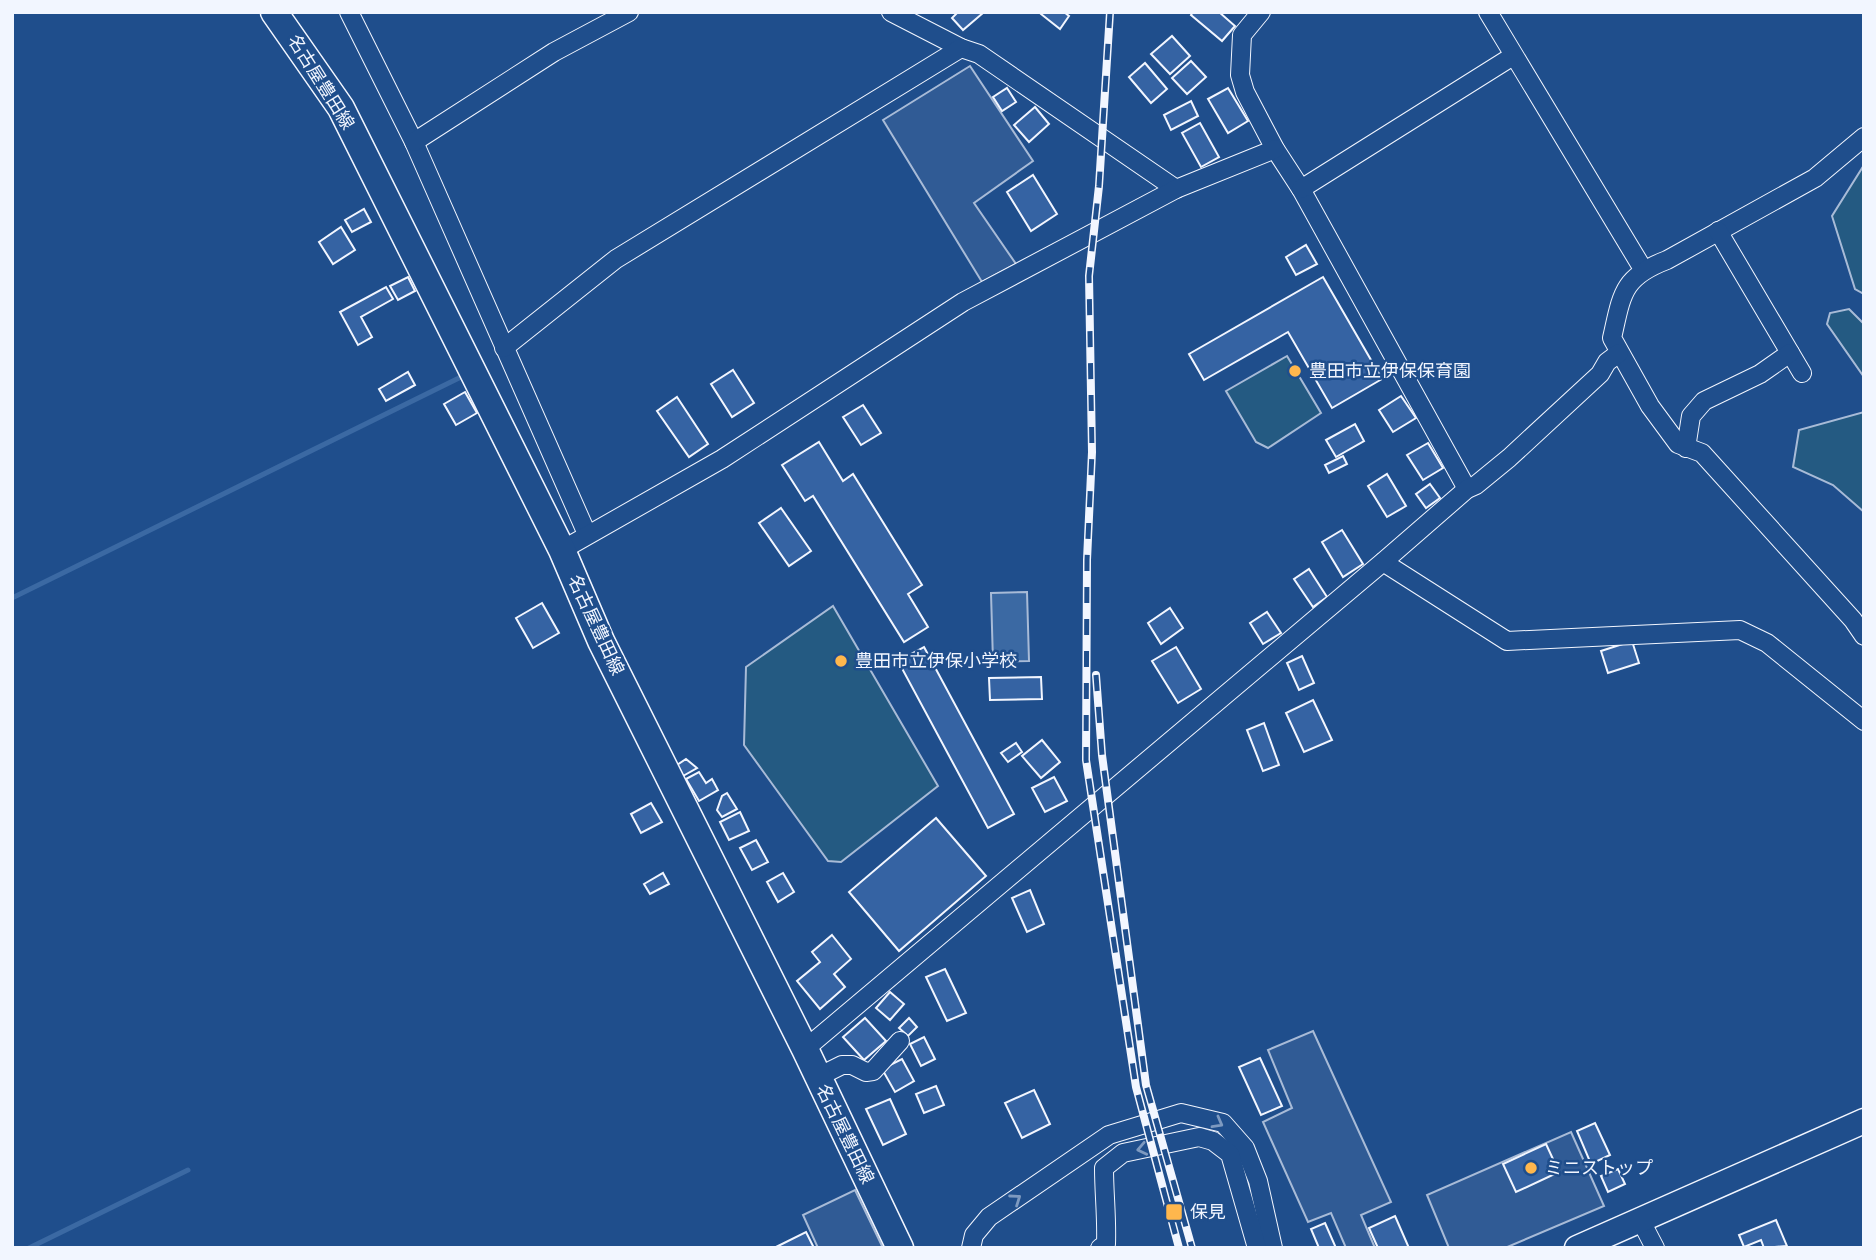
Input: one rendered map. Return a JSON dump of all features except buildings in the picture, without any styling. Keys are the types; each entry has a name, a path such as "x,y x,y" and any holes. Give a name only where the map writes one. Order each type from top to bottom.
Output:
{"main road":[{"name":"名古屋豊田線","path":"283,16 341,108 562,550 601,640 805,1049 900,1248"}],"street":[{"path":"349,12 414,142 587,534"},
{"path":"414,142 554,52 629,12"},
{"path":"891,12 961,48 985,57 1176,189"},
{"path":"1261,12 1242,34 1240,75 1245,92 1467,489"},
{"path":"1488,12 1643,269"},
{"path":"504,348 615,259 961,48"},
{"path":"1301,189 1513,56"},
{"path":"1864,137 1815,178 1667,260 1643,269 1628,285 1620,303 1612,338 1650,406 1678,444 1702,453 1853,620 1864,636"},
{"path":"562,550 722,459 963,302 1176,189 1275,149"},
{"path":"1718,230 1802,373"},
{"path":"1686,448 1691,416 1704,401 1760,374 1790,353"},
{"path":"805,1049 1467,489 1476,485 1509,458 1600,374 1607,362 1619,354"},
{"path":"1383,562 1507,641 1740,630 1766,643 1864,721"},
{"path":"818,1077 842,1065 852,1065 866,1072 873,1070 900,1041"},
{"path":"971,1248 974,1235 989,1217 1110,1135 1181,1113 1223,1123 1245,1148 1258,1181 1273,1248"},
{"path":"1577,1248 1864,1121"},
{"path":"1100,1248 1106,1244 1108,1211 1104,1194 1104,1167 1122,1153 1199,1137 1213,1141 1230,1154 1256,1248"},
{"path":"1642,1220 1655,1248"}],"shaded area":[{"path":"970,66 1033,161 974,203 1016,264 982,282 883,120"},
{"path":"1864,165 1864,294 1855,289 1832,216"},
{"path":"1849,309 1864,324 1864,377 1827,324 1830,313"},
{"path":"1287,356 1321,413 1268,448 1256,442 1226,391"},
{"path":"1864,412 1864,512 1833,485 1793,467 1799,430"},
{"path":"1027,592 1029,661 993,662 991,593"},
{"path":"833,606 938,786 841,862 828,861 744,745 746,667"},
{"path":"1313,1031 1391,1202 1361,1215 1375,1248 1346,1248 1331,1213 1308,1222 1263,1122 1292,1108 1268,1050"},
{"path":"1571,1132 1604,1206 1505,1248 1449,1248 1427,1195"},
{"path":"855,1190 883,1248 818,1248 803,1215"}],"waterway":[{"path":"12,598 461,377"},
{"path":"29,1248 188,1170"}],"railway":[{"path":"1110,12 1099,186 1089,276 1092,452 1087,560 1086,760 1136,1087 1179,1248"},
{"path":"1096,675 1102,755 1146,1085 1192,1248"}],"place":[{"name":"豊田市立伊保保育園","path":"1295,371"},
{"name":"豊田市立伊保小学校","path":"841,661"},
{"name":"ミニストップ","path":"1531,1168"},
{"name":"保見","path":"1174,1212"}]}
